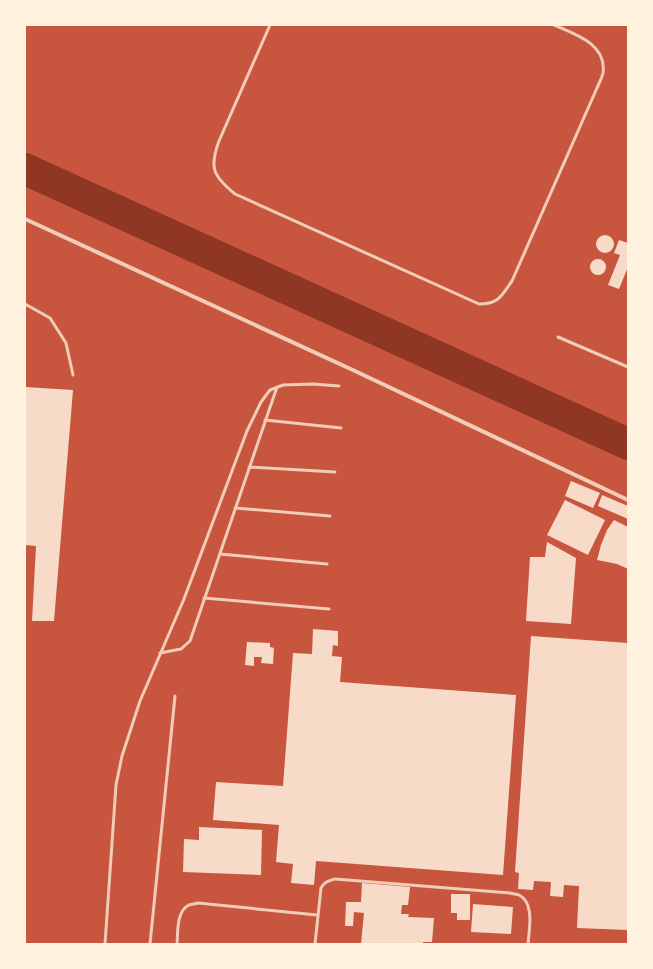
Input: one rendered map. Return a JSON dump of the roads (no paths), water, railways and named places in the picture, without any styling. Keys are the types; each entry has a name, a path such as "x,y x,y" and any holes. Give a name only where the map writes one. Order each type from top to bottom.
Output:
{"street":[{"path":"25,219 355,371 628,500"}],"lane":[{"path":"270,25 214,155 215,171 221,182 235,194 479,304 489,304 500,298 512,281 598,88 603,73 602,59 596,48 582,38 554,25"},
{"path":"25,304 50,318 66,343 73,375"},
{"path":"558,337 628,367"},
{"path":"105,944 116,785 122,756 140,701 184,599 247,431 261,402 270,390 283,385 313,384 339,386"},
{"path":"160,653 181,649 190,641 277,387"},
{"path":"266,420 342,428"},
{"path":"249,467 334,472"},
{"path":"235,508 330,516"},
{"path":"220,554 327,564"},
{"path":"204,598 329,609"},
{"path":"150,944 175,696"},
{"path":"315,944 321,888 328,880 335,879 510,893 519,895 526,901 529,910 528,944"},
{"path":"177,944 180,917 183,909 188,905 198,903 317,915"}],"waterway":[{"path":"25,169 628,444"}]}
